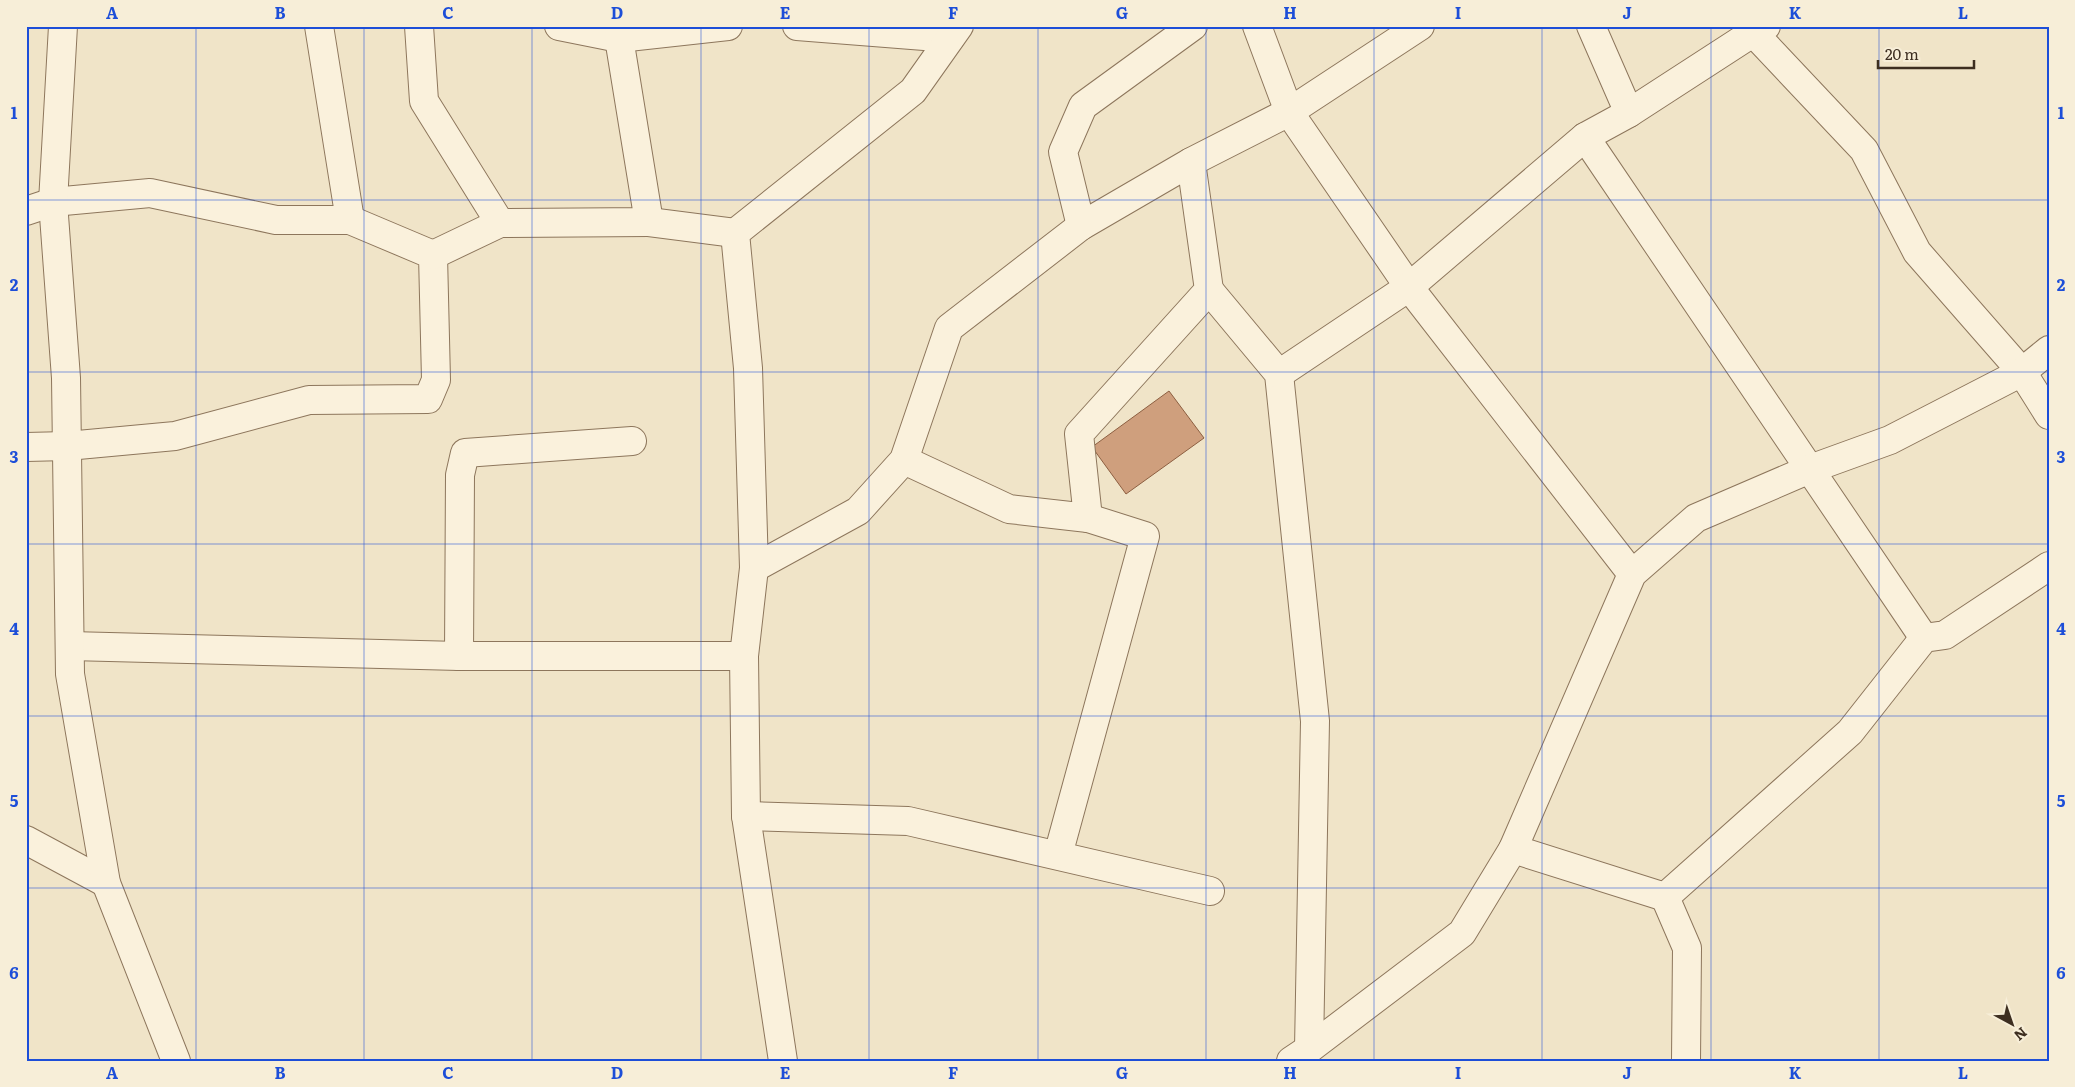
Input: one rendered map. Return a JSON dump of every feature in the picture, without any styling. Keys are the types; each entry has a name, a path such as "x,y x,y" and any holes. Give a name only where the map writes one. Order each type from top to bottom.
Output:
{"street":[{"path":"63,26 53,202 66,378 70,674 106,883 176,1061"},
{"path":"319,26 350,220"},
{"path":"420,26 424,102 500,223"},
{"path":"559,26 620,32 728,26"},
{"path":"797,26 955,32"},
{"path":"1081,226 1063,152 1083,106 1193,26"},
{"path":"1257,26 1289,112 1409,286 1632,574"},
{"path":"754,568 858,511 904,460 949,328 1081,226 1191,162 1289,112 1420,26"},
{"path":"1591,26 1629,113"},
{"path":"1279,374 1409,286 1584,137 1629,113 1756,28 1864,150 1918,252 2022,372 2049,415"},
{"path":"620,32 649,222"},
{"path":"26,211 53,202 150,193 276,220 350,220 433,255 500,223 649,222 735,232 913,91 955,32"},
{"path":"1584,137 1924,638"},
{"path":"1191,162 1208,290 1279,374 1316,721 1300,1055"},
{"path":"735,232 748,368 754,568 744,656 746,816 783,1061"},
{"path":"26,447 67,446 175,436 309,400 428,399 436,380 433,255"},
{"path":"1088,518 1080,434 1208,290"},
{"path":"1300,1055 1462,933 1513,849 1632,574 1696,518 1810,469 1890,440 2022,372 2049,350"},
{"path":"460,656 460,475 465,453 632,441"},
{"path":"904,460 1009,509 1088,518 1145,536 1058,855"},
{"path":"1665,897 1850,732 1924,638 1945,635 2049,566"},
{"path":"70,646 460,656 744,656"},
{"path":"746,816 908,821 1210,891"},
{"path":"26,840 106,883"},
{"path":"1513,849 1665,897 1687,948 1686,1061"}],"building":[{"path":"1169,391 1204,438 1126,494 1092,447"}]}
